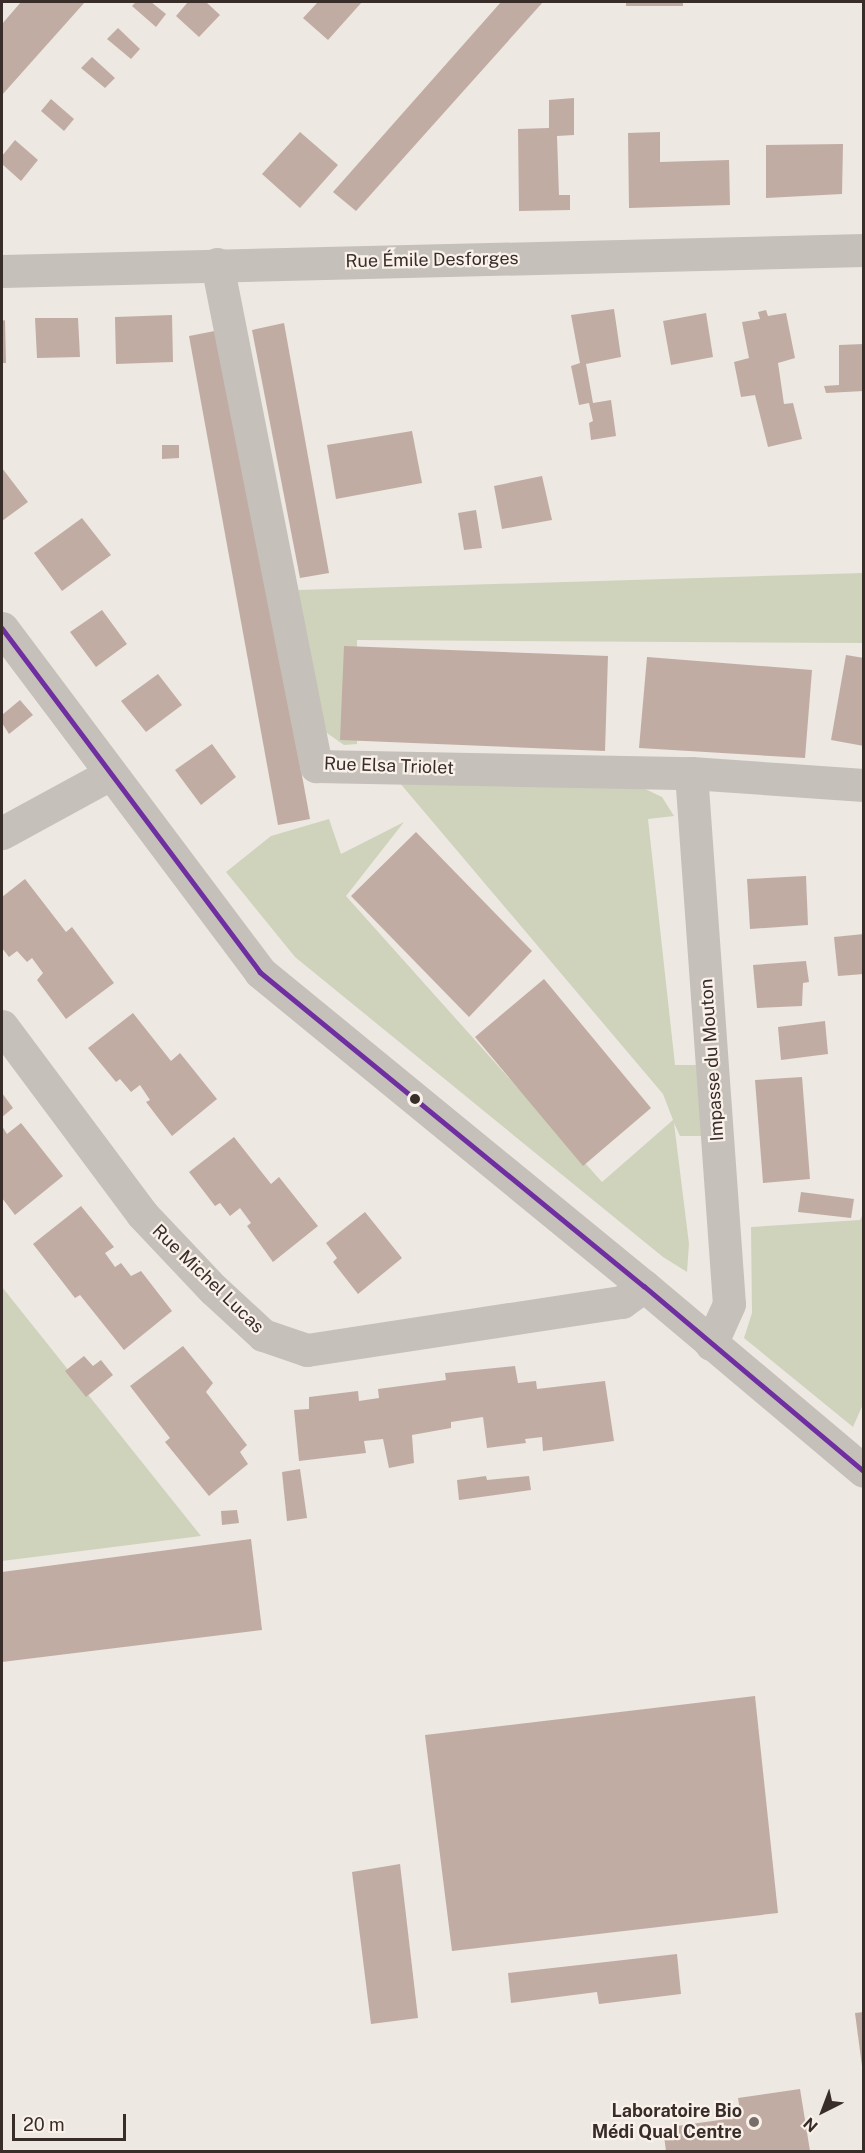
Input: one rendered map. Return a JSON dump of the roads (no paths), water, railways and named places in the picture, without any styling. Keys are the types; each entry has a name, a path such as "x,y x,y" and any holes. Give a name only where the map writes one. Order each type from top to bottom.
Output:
{"street":[{"name":"Rue Émile Desforges","path":"2,271 864,250"},
{"name":"Rue Elsa Triolet","path":"217,264 316,766 691,773 864,785"},
{"path":"2,628 260,972 644,1286 864,1471"},
{"name":"Impasse du Mouton","path":"691,773 729,1304 711,1344"},
{"path":"2,832 110,774"},
{"name":"Rue Michel Lucas","path":"2,1026 142,1214 213,1289 263,1335 307,1350 622,1302 644,1286"}],"place":[{"name":"Laboratoire Bio Médi Qual Centre","path":"754,2122"}]}
